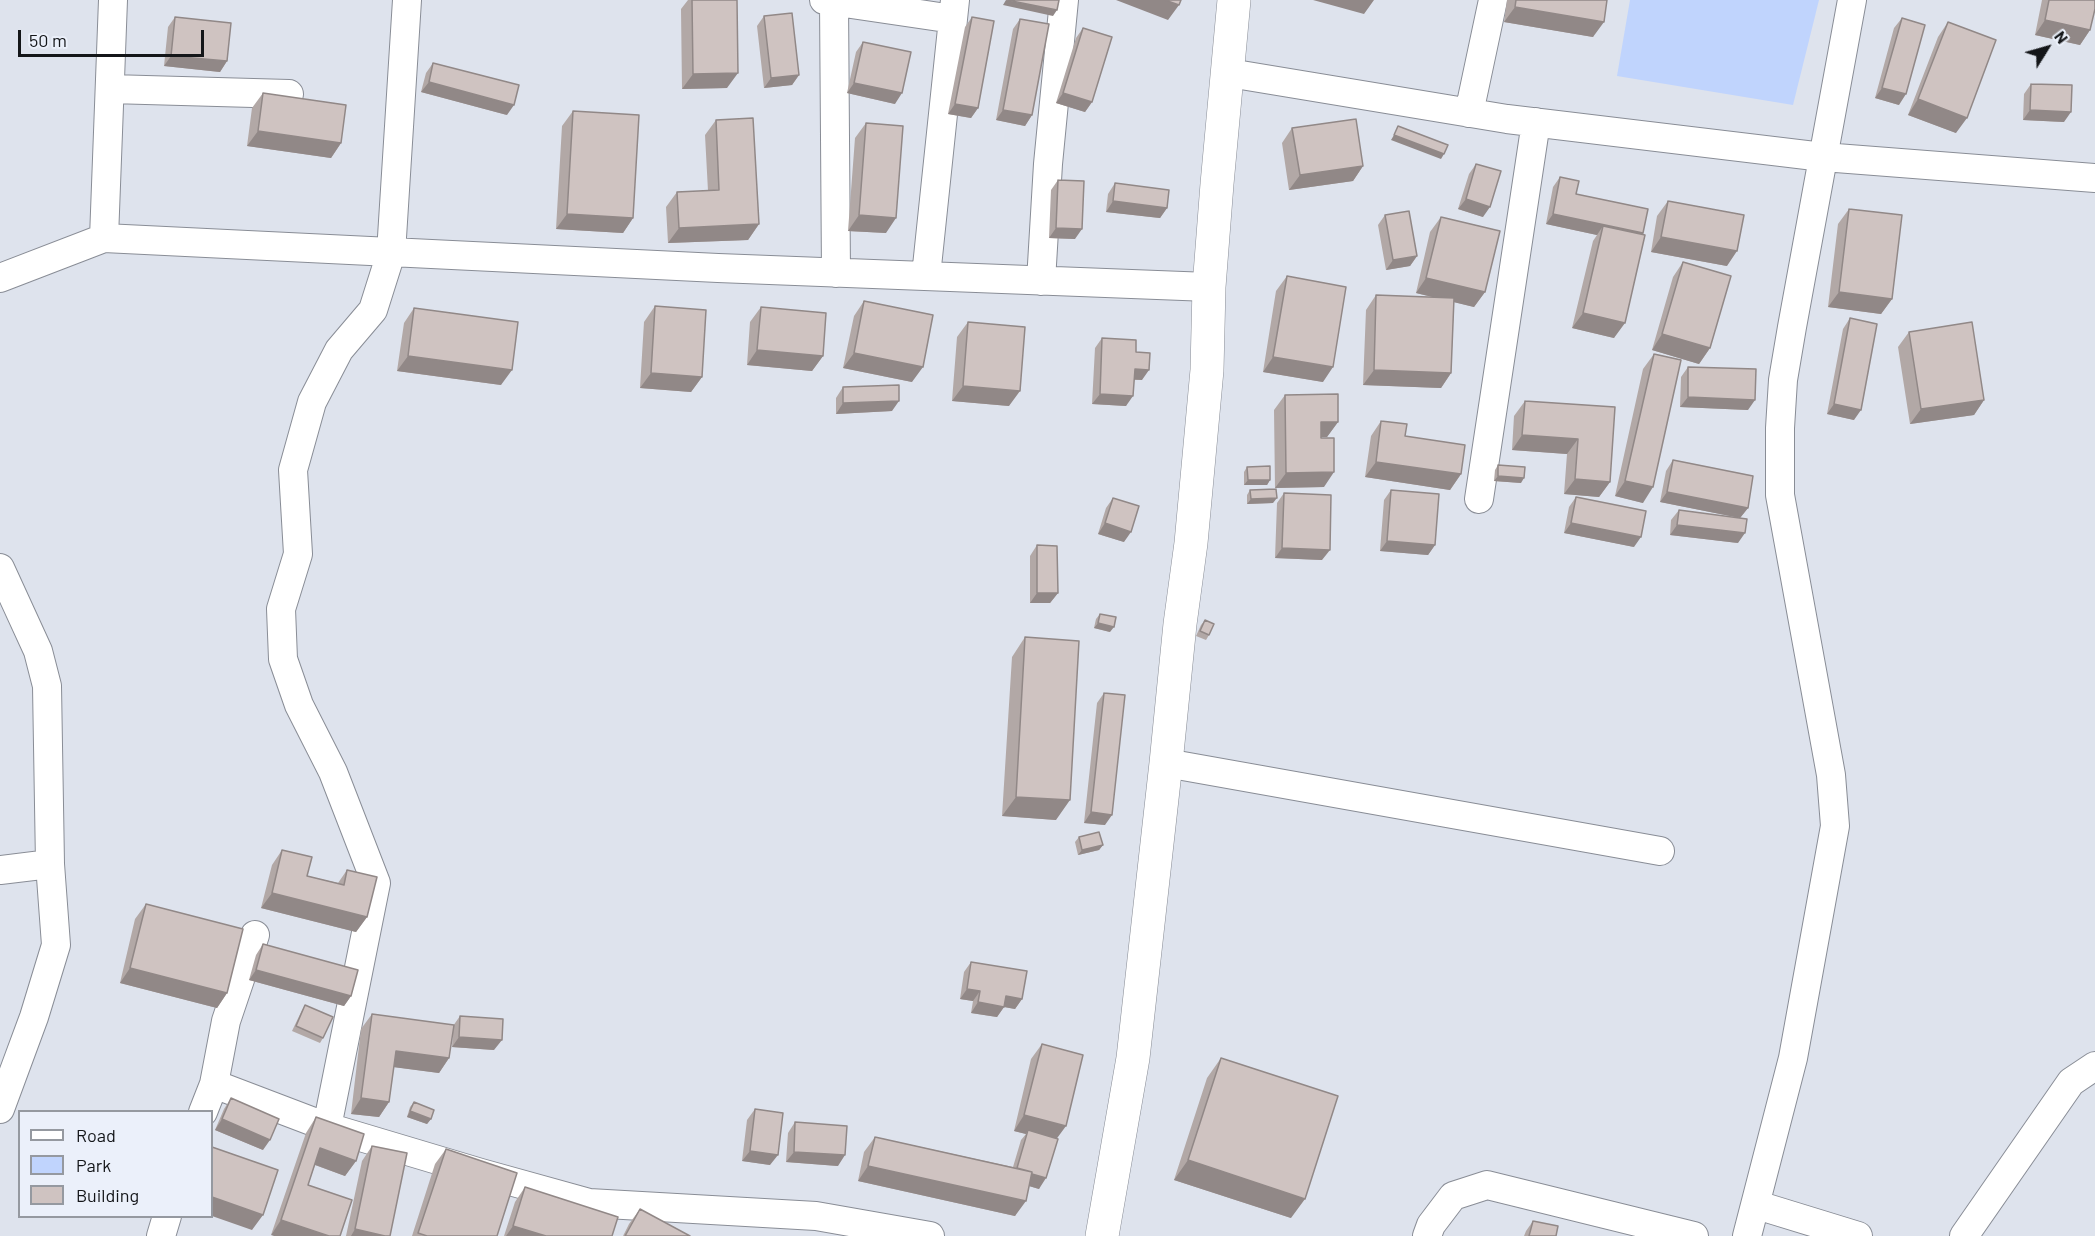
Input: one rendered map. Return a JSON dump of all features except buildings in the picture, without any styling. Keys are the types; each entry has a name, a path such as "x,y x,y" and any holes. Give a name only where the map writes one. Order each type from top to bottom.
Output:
{"street":[{"path":"104,238 113,0"},
{"path":"327,1127 376,883 333,772 296,695 283,659 281,609 298,554 293,470 312,402 339,350 373,310 391,252 407,0"},
{"path":"1041,281 1048,164 1064,0"},
{"path":"1102,1236 1133,1058 1200,460 1207,370 1209,287 1234,0"},
{"path":"1469,113 1493,0"},
{"path":"1747,1236 1793,1058 1835,826 1831,775 1780,495 1780,428 1783,380 1852,0"},
{"path":"836,273 829,1 954,9 926,276"},
{"path":"1229,73 1469,113 1823,157 2095,178"},
{"path":"110,89 289,94"},
{"path":"1479,499 1536,122"},
{"path":"0,278 104,238 836,273 1209,287"},
{"path":"0,568 9,611 38,651 47,686 50,864 56,945 34,1017 0,1109"},
{"path":"1166,763 1660,851"},
{"path":"0,870 50,864"},
{"path":"204,1110 214,1084 226,1021 255,935"},
{"path":"1964,1236 2071,1082 2095,1066"},
{"path":"214,1084 327,1127 589,1203 816,1216 930,1236"},
{"path":"1427,1236 1431,1225 1453,1196 1486,1185 1694,1236"},
{"path":"1756,1205 1858,1236"},
{"path":"161,1236 166,1218"}],"green space":[{"path":"1630,0 1819,0 1793,105 1617,76"}]}
